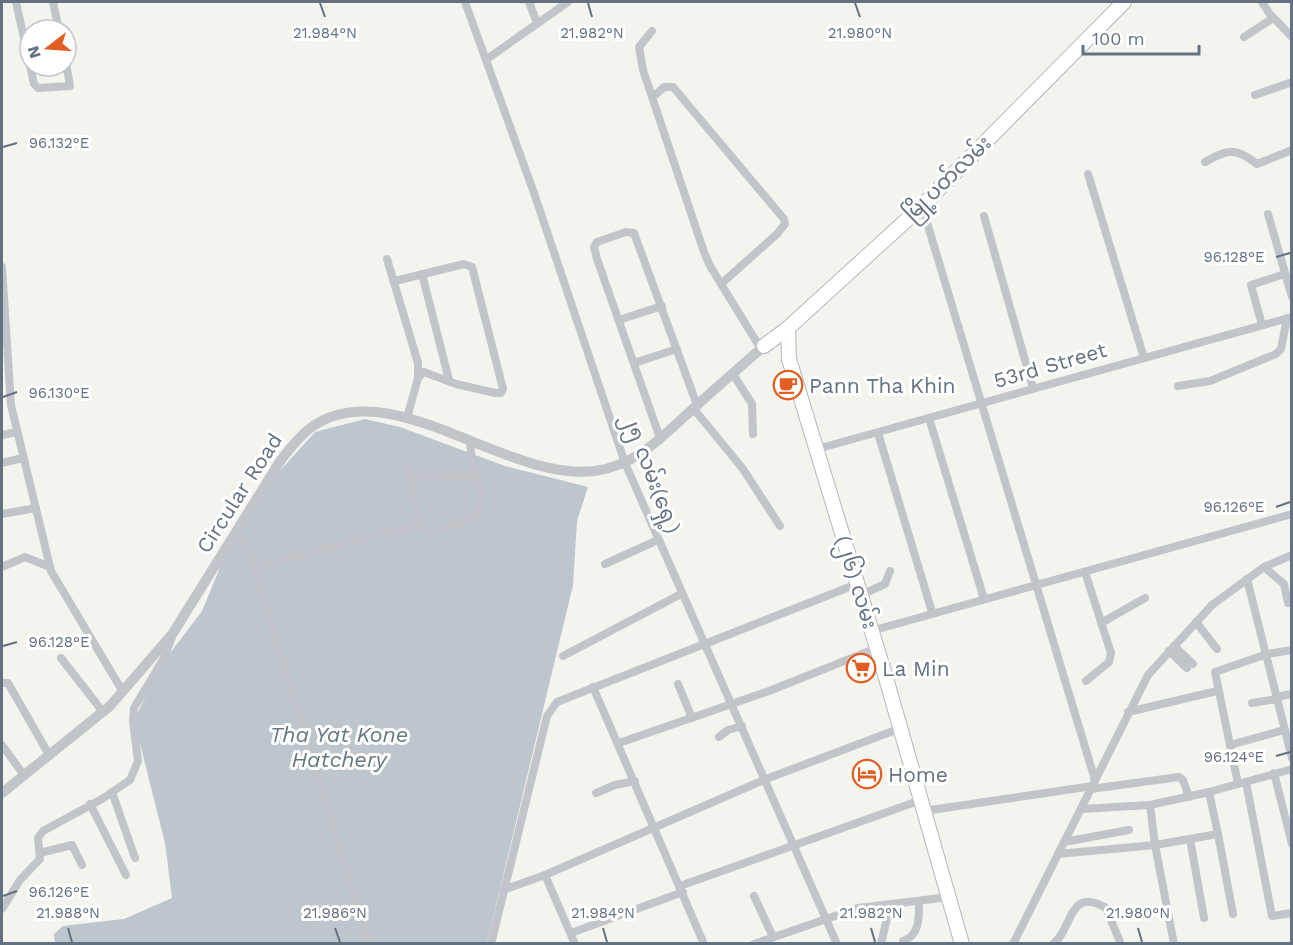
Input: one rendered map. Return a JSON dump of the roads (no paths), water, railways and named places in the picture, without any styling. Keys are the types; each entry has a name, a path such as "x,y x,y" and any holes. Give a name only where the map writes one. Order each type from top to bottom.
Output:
{"main road":[{"name":"မြို့ပတ်လမ်း","path":"762,348 788,328 922,206 1124,2"},
{"name":"(၂၆) လမ်း","path":"788,328 789,358 901,728 962,944"},
{"path":"762,348 780,350 789,358"}],"street":[{"path":"16,2 20,18"},
{"path":"53,2 56,18"},
{"name":"၂၅ လမ်း(ရှေ့)","path":"465,2 487,58 625,463 837,944"},
{"path":"529,2 537,23"},
{"path":"487,58 568,2"},
{"path":"1266,3 1273,18 1292,37"},
{"path":"1244,37 1273,18"},
{"path":"652,31 639,47 643,70 704,252 721,284 762,348"},
{"path":"33,78 34,84 38,87 70,86 69,78"},
{"path":"1255,95 1292,82"},
{"path":"653,97 664,87 673,87 784,219 785,224 777,234 721,284"},
{"path":"1205,162 1233,151 1244,154 1257,164 1292,150"},
{"path":"1088,174 1144,358"},
{"path":"922,206 1037,583 1093,785"},
{"path":"1268,214 1292,297"},
{"path":"984,216 1033,388"},
{"path":"660,438 594,247 604,238 626,231 634,233 691,387 695,406 744,469 780,526"},
{"path":"387,259 418,363 418,378 407,418"},
{"path":"395,281 464,264 472,267 503,389 501,393 495,393 456,384 424,372 418,378"},
{"path":"2,267 5,393 11,405 50,567 54,580 123,692"},
{"path":"422,273 449,380"},
{"path":"1262,325 1251,285 1285,274"},
{"path":"619,320 662,306"},
{"path":"1178,386 1210,381 1276,354 1281,349 1289,318"},
{"name":"53rd Street","path":"818,449 1289,318"},
{"name":"Circular Road","path":"2,793 48,753 103,712 123,692 173,633 279,462 296,441 314,426 357,410 376,410 407,418 470,442 564,472 596,471 625,463 660,438 762,348"},
{"path":"634,363 677,349"},
{"path":"733,374 752,404 753,434"},
{"path":"929,418 984,599"},
{"path":"2,435 17,432"},
{"path":"878,433 932,612"},
{"path":"254,568 390,531 420,527 427,531 460,523 479,514 481,486 474,477 470,442"},
{"path":"2,463 23,458"},
{"path":"407,468 420,527"},
{"path":"409,478 474,477"},
{"path":"2,514 36,508"},
{"path":"872,631 932,612 1292,514"},
{"path":"238,530 254,568 369,944"},
{"path":"605,564 658,540"},
{"path":"1013,944 1148,675 1212,605 1264,567 1292,555"},
{"path":"2,567 25,557 50,567"},
{"path":"1264,567 1284,585 1288,603"},
{"path":"490,944 547,716 556,702 705,642 859,590 885,584 890,571"},
{"path":"1085,572 1111,658 1100,672 1086,681"},
{"path":"1247,579 1292,758"},
{"path":"563,656 681,594"},
{"path":"1101,623 1145,598"},
{"path":"1196,622 1217,649"},
{"path":"2,909 20,880 40,859 38,838 51,824 130,780 137,768 138,752 133,722 134,708 164,658 173,633"},
{"path":"619,743 732,705 877,648"},
{"path":"1172,648 1190,666"},
{"path":"1292,650 1267,654 1215,672 1217,691 1242,783 1272,916 1292,913"},
{"path":"61,658 103,712"},
{"path":"2,682 8,683 48,753"},
{"path":"678,684 692,718"},
{"path":"593,687 704,944"},
{"path":"1128,712 1217,691"},
{"path":"1252,704 1292,694"},
{"path":"719,737 728,730 742,726"},
{"path":"503,890 545,875 766,779 901,728"},
{"path":"1230,745 1284,730"},
{"path":"2,745 23,774"},
{"path":"1081,808 1150,805 1209,792 1292,769"},
{"path":"1274,773 1292,844"},
{"path":"571,933 795,846 923,805 1179,777 1183,780 1189,797"},
{"path":"596,793 608,787 635,781"},
{"path":"112,792 135,858"},
{"path":"1209,792 1233,914"},
{"path":"90,804 126,875"},
{"path":"1150,805 1155,845 1174,944"},
{"path":"1064,842 1129,830"},
{"path":"1058,854 1155,845 1218,834"},
{"path":"1190,839 1204,918"},
{"path":"40,853 72,845 82,865"},
{"path":"545,875 575,944"},
{"path":"754,896 773,937"},
{"path":"754,944 858,908 890,906 949,897"},
{"path":"903,941 910,939 915,932 919,902"},
{"path":"1053,944 1063,933 1072,909 1077,905 1096,903 1106,908 1120,942"},
{"path":"881,944 890,906"}],"water":[{"name":"Tha Yat Kone Hatchery","path":"365,419 400,427 505,466 588,487 577,521 573,585 487,943 55,944 54,934 63,926 124,919 172,898 165,843 134,720 161,665 202,611 226,553 278,473 315,432"}],"place":[{"name":"Pann Tha Khin","path":"788,385"},
{"name":"La Min","path":"861,668"},
{"name":"Home","path":"867,774"}]}
